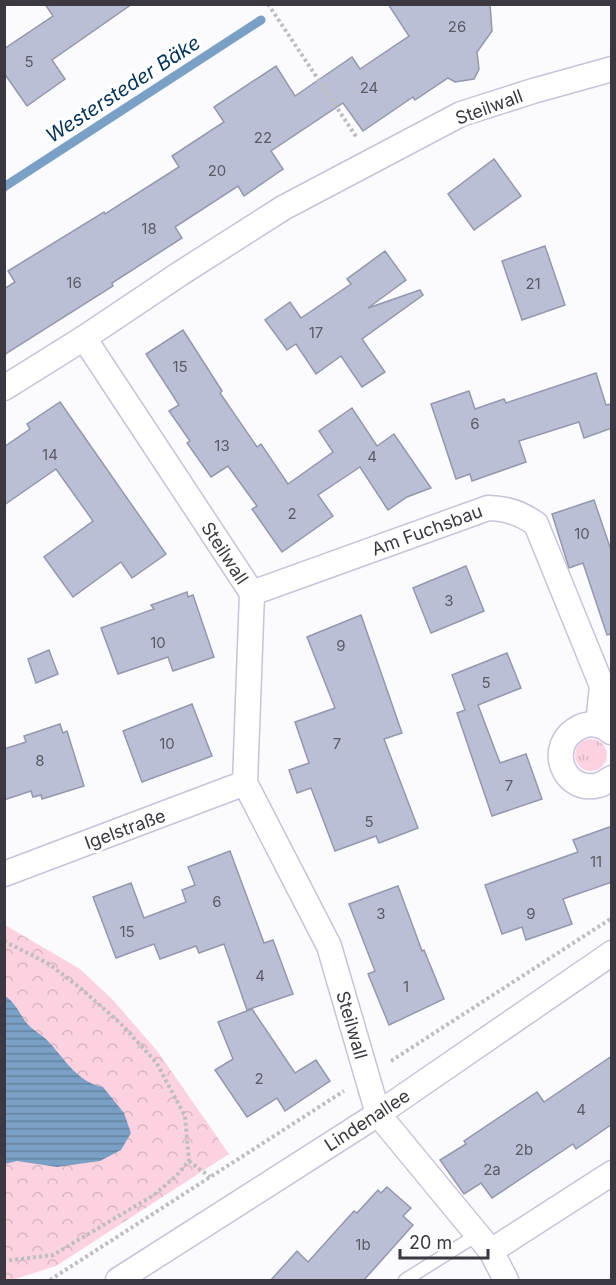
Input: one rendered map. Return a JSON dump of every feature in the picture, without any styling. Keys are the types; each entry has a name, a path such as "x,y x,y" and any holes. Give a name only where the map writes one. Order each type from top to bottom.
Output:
{"street":[{"name":"Steilwall","path":"378,1114 329,946 245,783 252,593 84,338 284,208 461,114 612,69"},
{"path":"4,388 84,338"},
{"name":"Am Fuchsbau","path":"252,593 488,508 499,508 524,515 536,524 602,686 605,729 584,724 572,731 562,742 560,756 563,769 572,780 585,786 599,785 612,778"},
{"name":"Igelstraße","path":"4,874 245,783"},
{"name":"Lindenallee","path":"118,1281 378,1114 612,953"},
{"path":"378,1114 484,1243 506,1281"},
{"path":"484,1243 612,1173"}],"lane":[{"path":"405,1281 484,1243"}],"path":[{"path":"268,4 373,161"},
{"path":"50,1281 612,918"},
{"path":"4,941 49,964 79,987 120,1023 156,1062 185,1116 189,1161 154,1195 53,1255 4,1261"},
{"path":"189,1161 210,1176"}],"green space":[{"path":"591,739 602,744 607,755 602,766 591,771 580,766 575,755 580,744"},
{"path":"5,925 80,969 113,1000 158,1052 229,1154 56,1266 12,1280 5,1280"}],"water":[{"path":"4,995 14,1004 27,1024 46,1039 71,1068 85,1080 103,1087 124,1113 131,1133 121,1150 100,1161 57,1167 17,1161 5,1164"}],"building":[{"path":"45,4 132,4 52,60 65,79 27,106 4,73 4,49 53,16"},
{"path":"388,4 490,4 492,31 477,52 479,69 474,79 455,82 448,78 415,100 413,97 363,131 343,103 271,151 283,169 244,196 238,186 175,227 182,238 112,283 113,286 4,355 4,289 15,282 8,271 179,167 172,156 224,122 214,107 276,66 295,96 352,57 360,69 409,36"},
{"path":"494,159 521,196 474,230 448,194"},
{"path":"545,246 565,305 522,320 502,261"},
{"path":"385,251 406,280 368,308 420,290 423,295 362,339 385,372 362,387 341,356 316,374 296,344 287,350 265,320 290,302 301,318 351,284 347,279"},
{"path":"183,330 222,391 220,393 257,447 261,444 288,484 333,452 319,431 352,408 377,446 394,434 431,488 407,497 388,510 360,467 318,495 333,516 282,552 252,509 257,506 228,466 211,477 187,443 190,441 169,411 179,405 146,354"},
{"path":"596,373 606,405 612,404 612,428 584,438 579,422 519,441 526,462 472,481 470,474 456,479 431,404 469,391 475,409 504,399 506,403"},
{"path":"60,402 166,554 132,578 121,562 73,597 44,557 93,521 56,469 4,505 4,447 30,429 27,424"},
{"path":"594,500 612,553 612,634 607,635 583,563 569,568 552,514"},
{"path":"466,566 484,611 431,633 413,588"},
{"path":"187,592 188,597 193,595 214,657 173,671 168,657 118,674 101,628 154,609 151,605"},
{"path":"361,615 402,733 384,739 418,828 379,843 376,836 335,851 311,788 297,793 289,770 309,763 295,722 335,708 307,637"},
{"path":"49,650 58,674 36,683 28,659"},
{"path":"507,653 521,688 478,705 500,763 526,754 542,799 492,816 457,713 465,710 452,675"},
{"path":"192,704 212,756 142,782 123,731"},
{"path":"60,724 63,733 67,731 84,786 42,799 41,795 33,797 31,791 4,800 4,749 26,742 24,736"},
{"path":"612,826 612,882 563,899 572,924 526,940 522,927 502,934 485,885 578,852 573,840"},
{"path":"230,851 264,943 273,940 293,994 247,1010 224,944 199,953 196,946 160,959 154,944 116,958 93,897 131,883 144,918 186,902 182,890 195,885 188,867"},
{"path":"398,886 422,951 424,950 444,999 389,1025 368,974 375,971 349,904"},
{"path":"252,1009 295,1073 316,1060 330,1081 285,1111 277,1098 247,1117 215,1070 233,1059 218,1022"},
{"path":"612,1056 612,1124 576,1149 573,1144 492,1198 481,1183 464,1194 440,1160 466,1144 464,1141 537,1092 544,1102"},
{"path":"387,1187 411,1208 403,1216 413,1225 363,1281 270,1281 297,1251 308,1262 354,1211 357,1213 378,1190 381,1193"}],"waterway":[{"name":"Westersteder Bäke","path":"4,187 261,20"}]}
